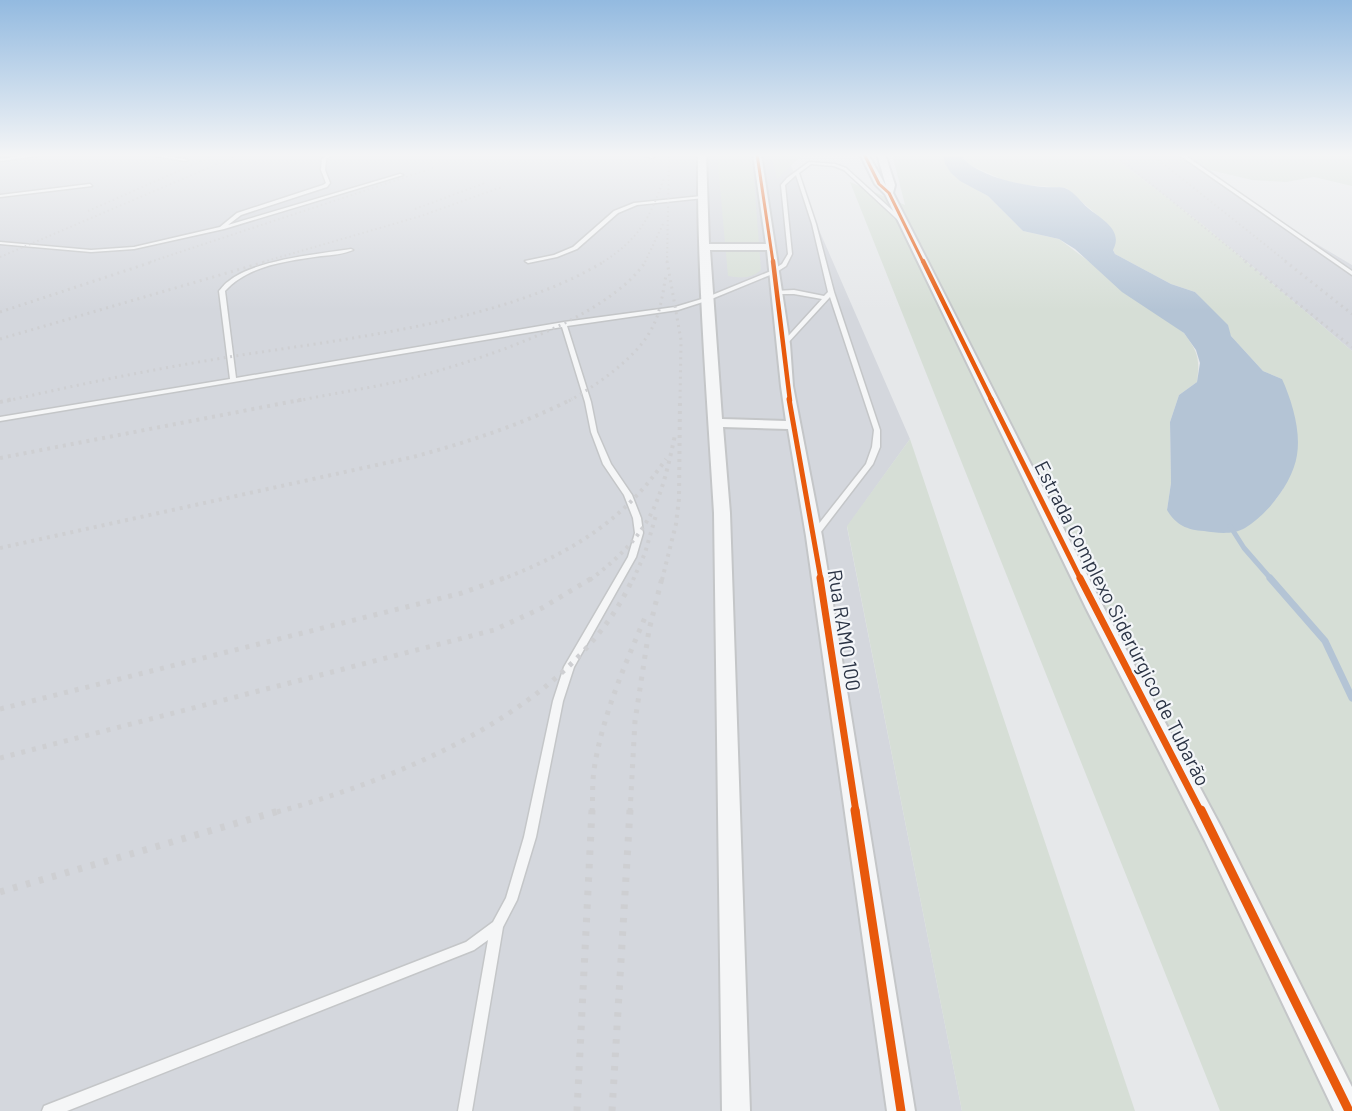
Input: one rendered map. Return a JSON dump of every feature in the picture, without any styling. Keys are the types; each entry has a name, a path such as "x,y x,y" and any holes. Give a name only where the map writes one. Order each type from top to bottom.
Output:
{"street":[{"path":"702,206 714,423 722,513 736,1111"},
{"name":"Rua RAMO 100","path":"764,206 787,386 814,536 901,1111"},
{"name":"Estrada Complexo Siderúrgico de Tubarão","path":"894,206 1095,608 1213,834 1349,1111"},
{"path":"704,247 770,247"},
{"path":"714,423 795,425"}],"lane":[{"path":"222,228 232,218 265,206"},
{"path":"0,243 91,251 112,250 158,243 222,228 297,206"},
{"path":"528,261 555,256 575,248 616,213 632,206"},
{"path":"0,419 564,324 676,309 707,299 773,272 784,265 790,254 785,206"},
{"path":"808,206 814,224 828,295 877,430 876,447 869,464 814,536"},
{"path":"886,206 900,219"},
{"path":"1255,206 1352,273"},
{"path":"233,380 222,291 227,283 253,270 351,250"},
{"path":"776,292 828,295"},
{"path":"783,344 828,295"},
{"path":"465,1111 497,926 511,900 530,837 558,702 568,667 632,557 639,533 638,518 628,495 608,464 594,432 588,402 564,324"},
{"path":"49,1111 470,946 497,926"}],"shaded area":[{"path":"0,206 809,206 910,439 847,527 962,1111 0,1111"},
{"path":"722,206 756,206 761,270 750,276 728,276"},
{"path":"859,206 998,206 1023,231 1059,239 1184,333 1197,356 1198,374 1197,382 1179,395 1170,422 1171,483 1167,510 1244,528 1276,499 1283,489 1282,379 1263,371 1195,292 1171,284 1115,254 1097,215 1086,206 1178,206 1352,351 1352,1111 1220,1111"},
{"path":"1178,206 1257,206 1273,218 1352,265 1352,351"},
{"path":"910,439 1135,1111 962,1111 847,526"}],"water":[{"path":"998,206 1086,206 1110,226 1116,237 1113,250 1115,254 1171,284 1195,292 1228,325 1231,336 1263,371 1282,379 1295,416 1298,436 1297,455 1285,486 1271,506 1254,522 1230,533 1198,530 1178,523 1167,510 1171,483 1170,422 1179,395 1197,382 1200,363 1196,350 1184,333 1122,292 1075,249 1059,239 1023,231"}],"waterway":[{"path":"1230,526 1244,548 1272,580"},
{"path":"1270,578 1325,641 1352,698"}],"railway":[{"path":"88,211 100,206"},
{"path":"0,257 120,206"},
{"path":"150,262 319,206"},
{"path":"415,209 423,206"},
{"path":"263,262 449,206"},
{"path":"603,262 626,245 642,226 654,206"},
{"path":"667,261 668,206"},
{"path":"1178,206 1247,262"},
{"path":"1216,206 1287,262"},
{"path":"645,262 663,224"},
{"path":"0,312 155,261"},
{"path":"0,339 268,261"},
{"path":"7,401 173,367 373,335 472,314 564,282 605,261"},
{"path":"297,401 409,379 469,361 538,335 572,320 602,302 627,282 646,261"},
{"path":"667,261 681,340 680,401"},
{"path":"1245,261 1352,347"},
{"path":"1285,261 1352,314"},
{"path":"569,401 605,378 629,358 648,336 662,300 666,275"},
{"path":"0,402 13,399"},
{"path":"0,458 305,399"},
{"path":"0,548 413,457 494,432 572,399"},
{"path":"662,580 676,524 679,499 680,399"},
{"path":"590,580 626,548 649,517 664,481 675,435"},
{"path":"500,580 549,559 593,533 632,501 666,459"},
{"path":"633,580 645,553 656,515"},
{"path":"0,709 462,593 504,578"},
{"path":"0,758 494,630 542,608 592,578"},
{"path":"277,812 378,779 431,757 529,700 571,664 606,624 633,578"},
{"path":"630,812 635,721 649,630 662,578"},
{"path":"592,812 594,770 603,730 615,691 646,615"},
{"path":"0,892 282,810"},
{"path":"577,1111 592,810"},
{"path":"612,1111 630,810"}],"cycle path":[{"path":"766,206 784,344 787,386 814,536 901,1111"},
{"path":"895,206 1095,608 1213,834 1349,1111"}]}
